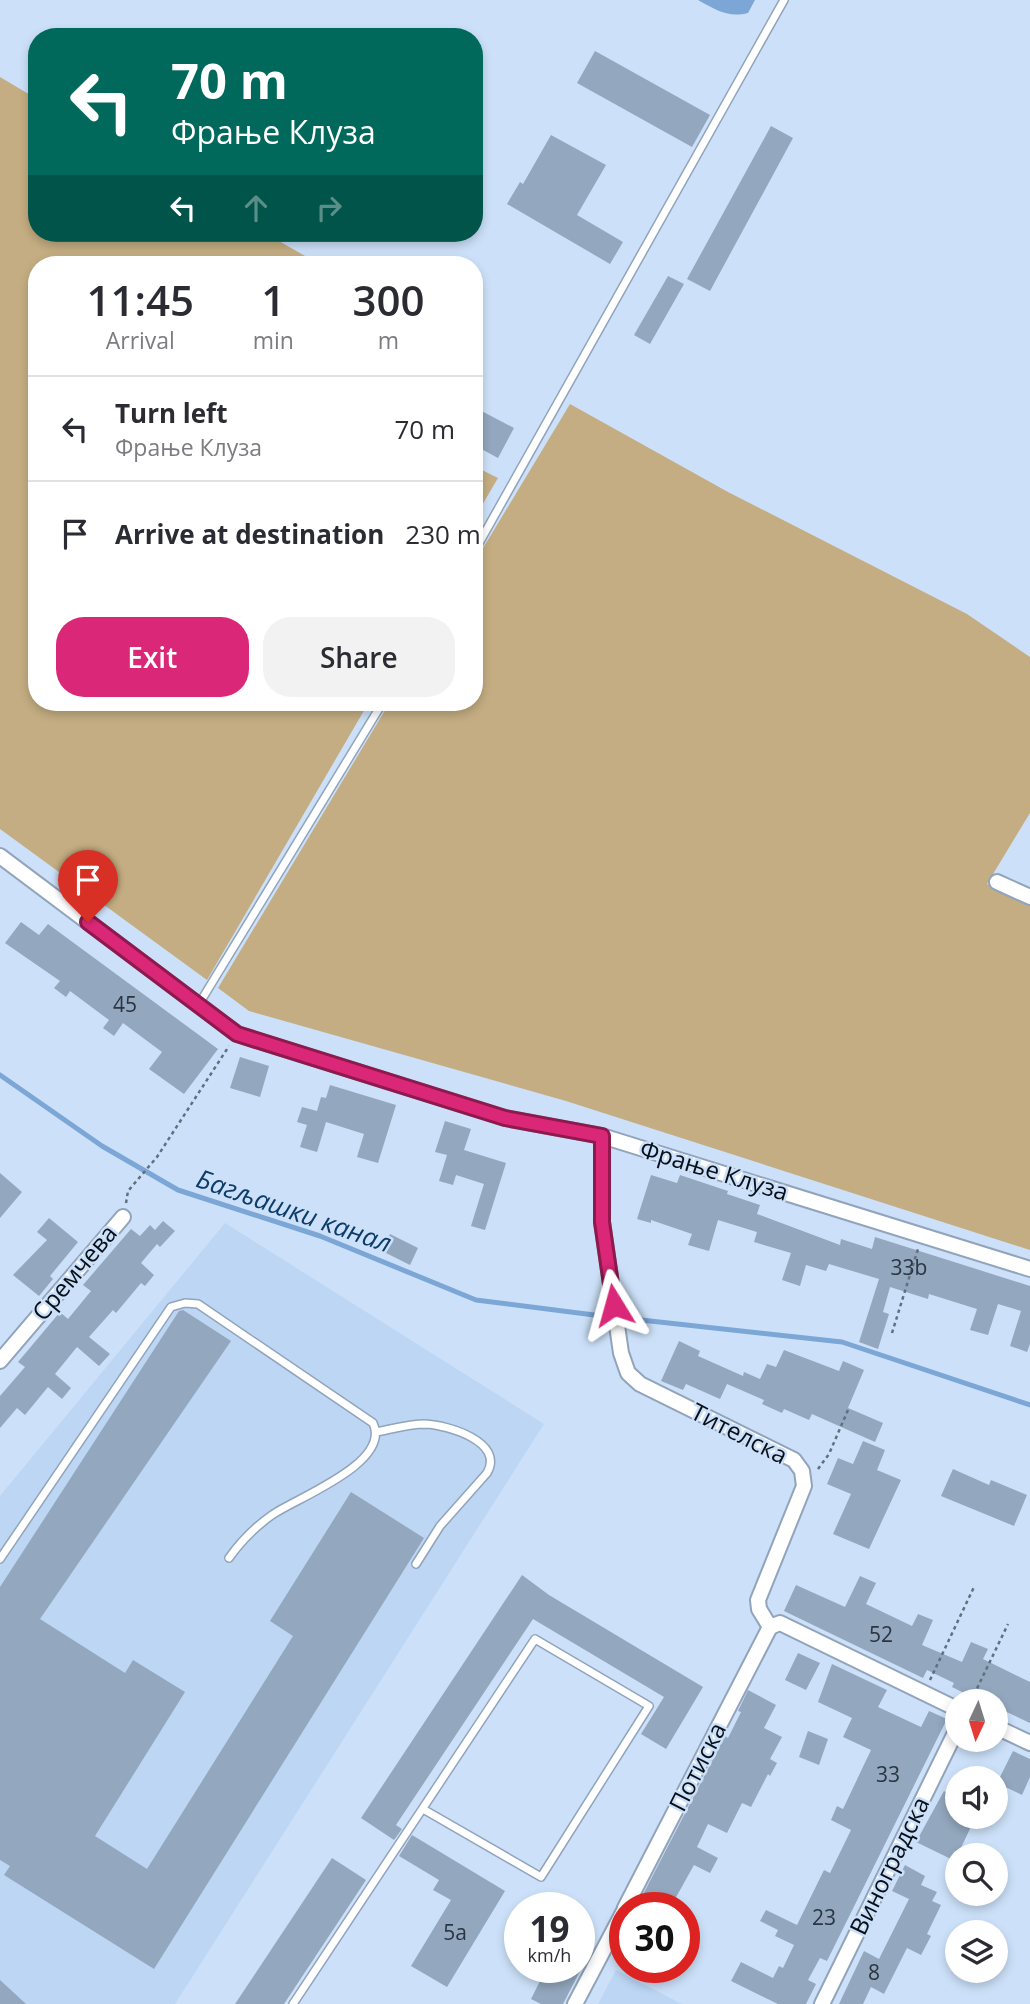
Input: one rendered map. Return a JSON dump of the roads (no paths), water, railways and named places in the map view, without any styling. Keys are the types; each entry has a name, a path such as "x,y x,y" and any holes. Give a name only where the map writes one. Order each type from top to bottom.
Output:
{"street":[{"name":"Фрање Клуза","path":"0,856 237,1034 505,1118 602,1136 1030,1269"},
{"path":"997,882 1030,897"},
{"name":"Тителска","path":"602,1136 602,1222 621,1353 628,1373 640,1384 794,1460 802,1471 804,1486 758,1600 759,1609 770,1628"},
{"name":"Сремчева","path":"0,1361 123,1217"},
{"path":"770,1628 780,1623 945,1703"},
{"name":"Потиска","path":"633,1892 770,1628"},
{"path":"1008,1733 1030,1743"},
{"name":"Виноградска","path":"822,2004 946,1752"},
{"name":"Потиска","path":"575,2004 609,1939"}],"lane":[{"path":"483,536 784,0"},
{"path":"198,1004 377,711"},
{"path":"0,1559 171,1307 178,1304 198,1304 373,1423 376,1432 374,1443 356,1464 261,1523 229,1558"},
{"path":"376,1432 421,1424 442,1426 475,1440 491,1456 487,1473 447,1517 416,1564"},
{"path":"293,2004 535,1639 649,1706 541,1877 423,1809"}],"waterway":[{"name":"Багљашки канал","path":"0,1075 102,1146 178,1190 320,1236 476,1300 602,1316"},
{"name":"Багљашки канал","path":"632,1319 842,1342 1030,1405"}]}
